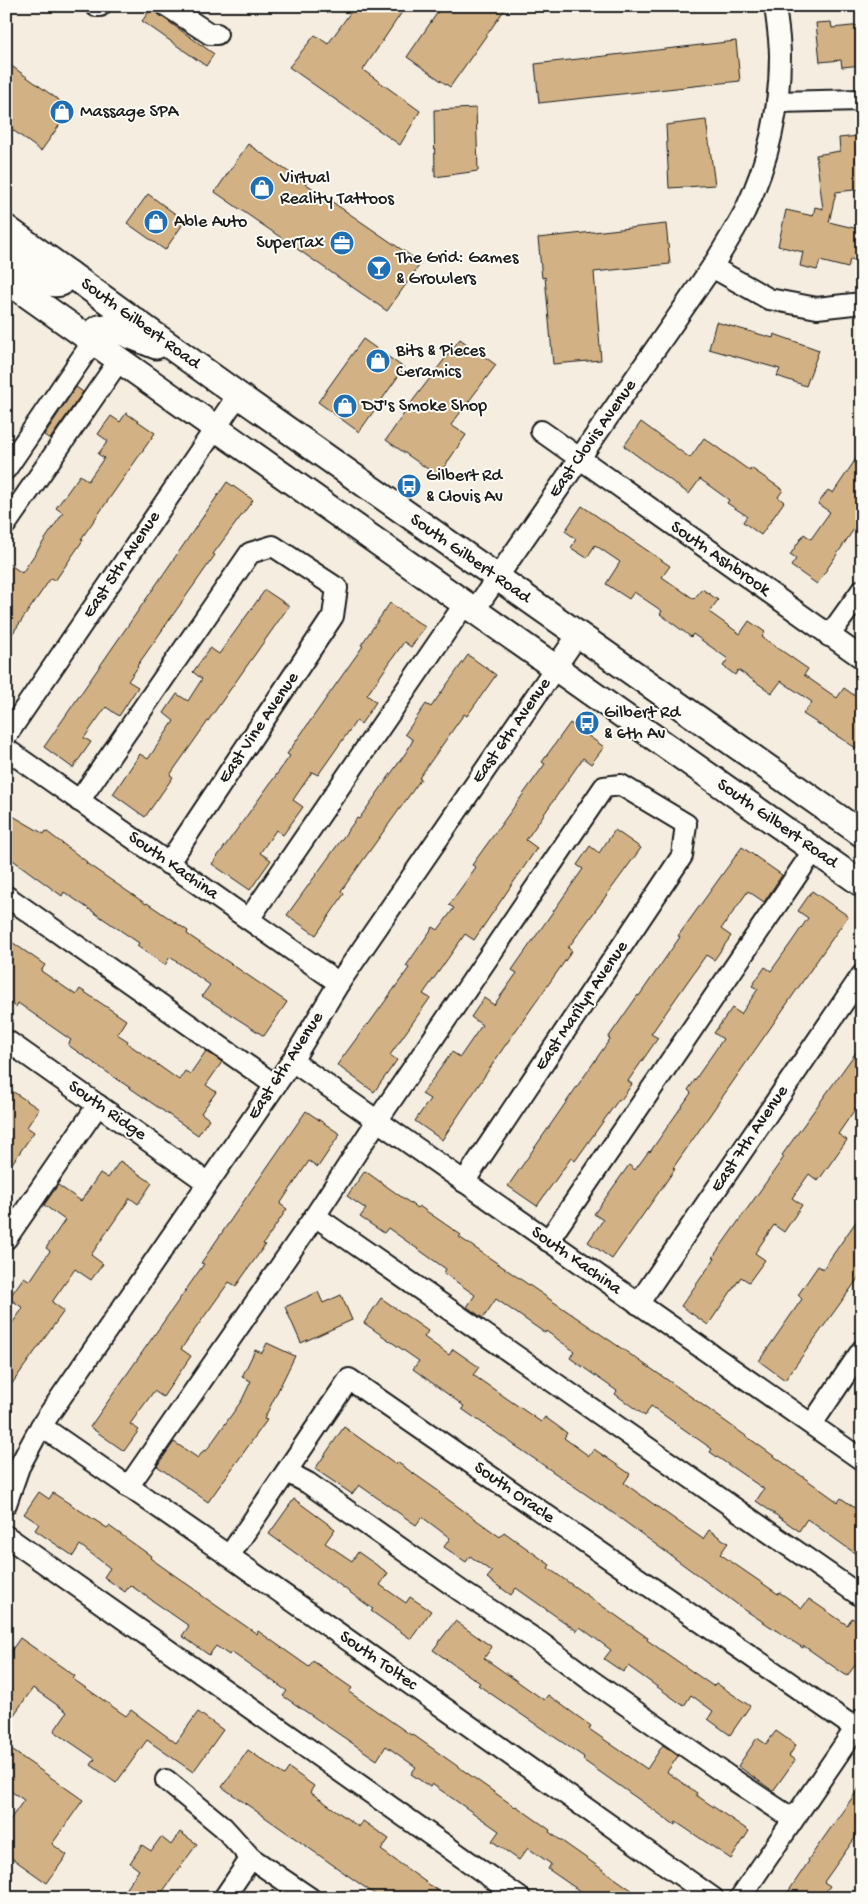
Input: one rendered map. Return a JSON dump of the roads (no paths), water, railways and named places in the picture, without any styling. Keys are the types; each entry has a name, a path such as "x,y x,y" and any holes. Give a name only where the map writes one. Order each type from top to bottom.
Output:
{"main road":[{"name":"South Gilbert Road","path":"6,228 577,636 862,834"},
{"path":"6,258 50,284 61,283 70,274"},
{"name":"South Gilbert Road","path":"6,280 91,338 469,608 862,884"},
{"path":"91,338 99,328 108,327 146,343 180,353"}],"street":[{"path":"167,6 210,34 217,34"},
{"name":"East Clovis Avenue","path":"249,919 469,608 497,578 712,267 744,212 757,183 771,138 777,102 780,54 775,6"},
{"path":"777,102 862,100"},
{"path":"712,267 769,299 817,308 862,302"},
{"path":"6,469 91,338"},
{"path":"6,524 120,359"},
{"name":"East 5th Avenue","path":"6,736 238,395"},
{"name":"South Ashbrook","path":"541,431 862,658"},
{"name":"East Vine Avenue","path":"79,801 250,553 273,546 337,588 333,616 168,864"},
{"path":"829,636 862,590"},
{"name":"East 6th Avenue","path":"6,1504 19,1467 41,1426 292,1061 339,983 577,636"},
{"name":"South Kachina","path":"6,749 339,983"},
{"name":"East Marilyn Avenue","path":"376,1121 604,786 621,785 686,824 682,856 464,1182"},
{"path":"548,1241 814,850"},
{"path":"6,896 275,1085"},
{"name":"East 7th Avenue","path":"638,1304 862,975"},
{"name":"South Ridge","path":"6,1040 208,1183"},
{"name":"South Kachina","path":"292,1061 862,1460"},
{"path":"6,1239 98,1105"},
{"path":"128,1486 315,1216 376,1121"},
{"path":"315,1216 862,1597"},
{"path":"812,1424 862,1350"},
{"name":"South Oracle","path":"229,1556 350,1379 858,1724"},
{"name":"South Toltec","path":"41,1426 229,1556 713,1898"},
{"path":"286,1472 308,1483 461,1591 541,1643 589,1679 728,1776 793,1819"},
{"path":"6,1536 520,1898"},
{"path":"740,1898 858,1724"},
{"path":"166,1780 223,1828 251,1858 310,1898"},
{"path":"224,1898 251,1858"}],"place":[{"name":"Massage SPA","path":"62,112"},
{"name":"Virtual Reality Tattoos","path":"262,188"},
{"name":"Able Auto","path":"156,222"},
{"name":"SuperTax","path":"342,243"},
{"name":"The Grid: Games & Growlers","path":"379,268"},
{"name":"Bits & Pieces Ceramics","path":"378,361"},
{"name":"DJ's Smoke Shop","path":"345,406"},
{"name":"Gilbert Rd & Clovis Av","path":"409,486"},
{"name":"Gilbert Rd & 6th Av","path":"587,723"}]}
